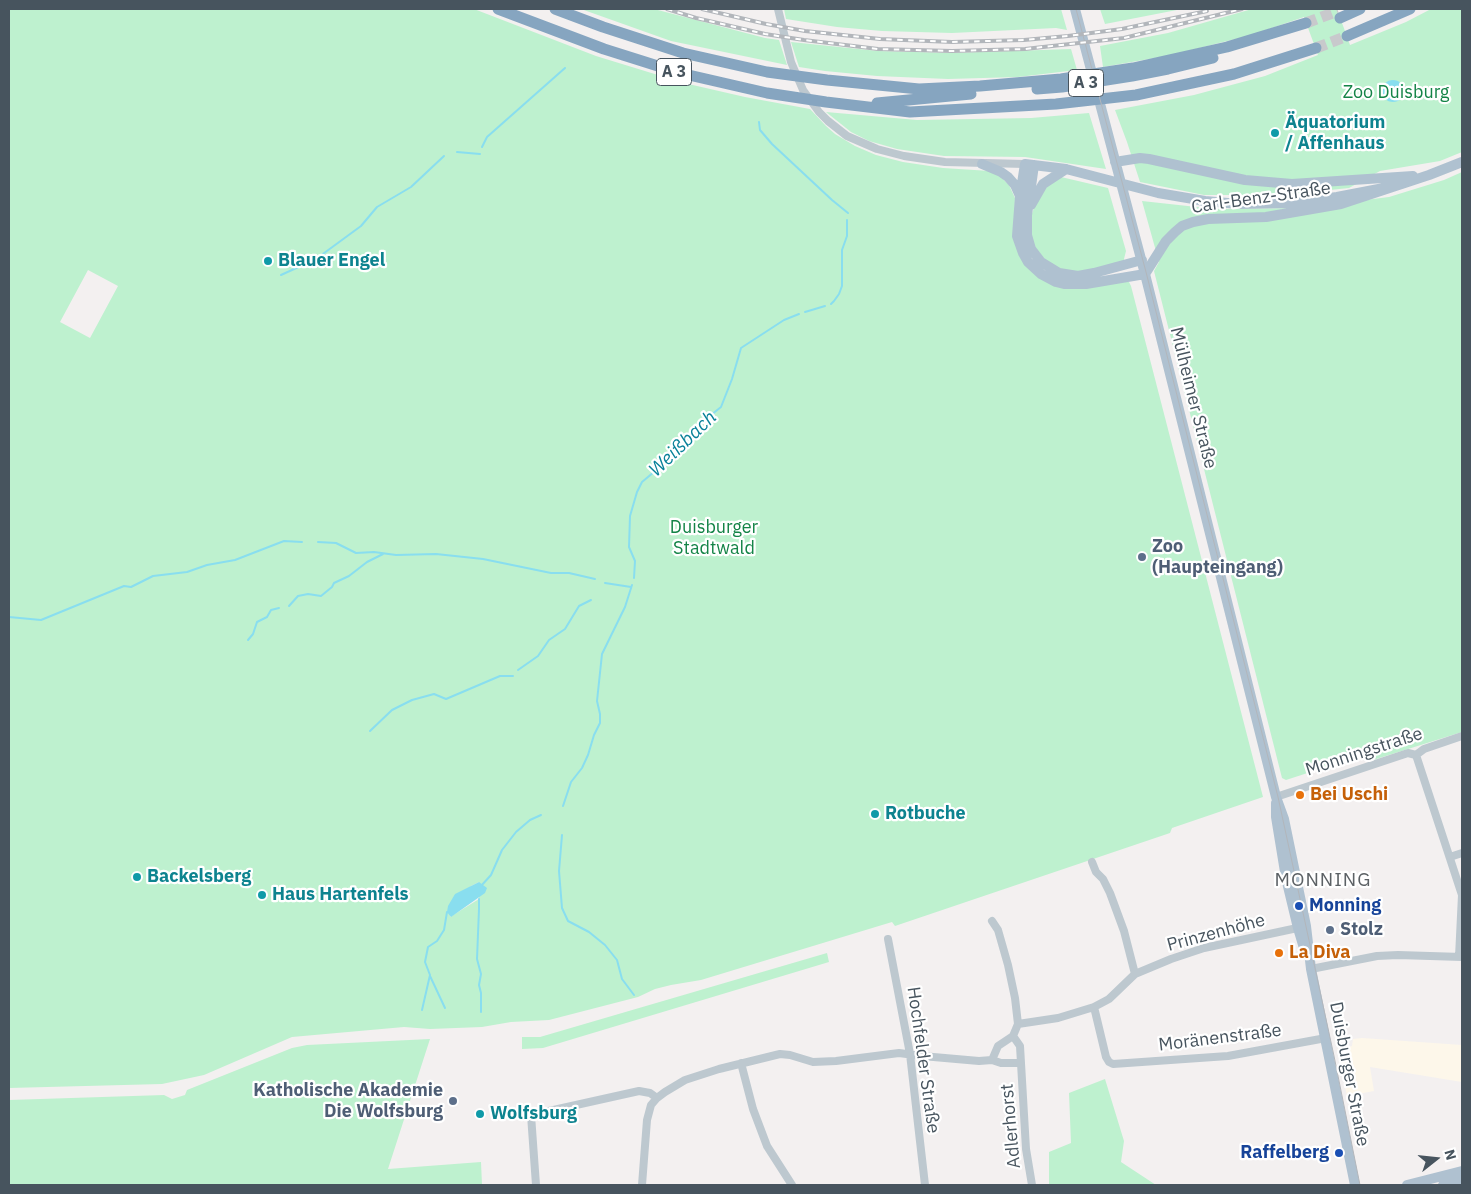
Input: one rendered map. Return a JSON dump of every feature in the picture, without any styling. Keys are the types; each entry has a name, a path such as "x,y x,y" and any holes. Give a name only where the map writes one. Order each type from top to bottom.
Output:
{"highway":[{"name":"A 3","path":"498,9 604,49 680,74 767,93 858,105 986,92 1062,87 1132,76 1228,54 1307,26 1228,47 1133,68 1061,79 919,89 767,72 683,53 554,9"},
{"path":"1341,13 1360,9"},
{"path":"1347,36 1410,9"},
{"path":"858,105 910,112 1056,104 1136,95 1234,74 1316,48"}],"main road":[{"name":"Mülheimer Straße","path":"1075,9 1142,260 1276,797"},
{"path":"1116,165 1140,158 1245,180 1292,184 1429,175"},
{"name":"Carl-Benz-Straße","path":"1145,274 1166,242 1175,232 1182,226 1193,222 1208,219 1266,217 1342,204 1462,162"},
{"path":"982,164 1008,177 1020,196"},
{"path":"1029,164 1020,196 1017,229 1020,245 1028,262 1041,274 1056,282 1079,285 1145,274"},
{"path":"1029,164 1027,235 1031,249 1041,262 1058,273 1084,275 1142,260"},
{"name":"Carl-Benz-Straße","path":"1029,164 1066,169 1158,193 1205,202 1238,204 1291,203 1390,188"},
{"path":"1027,215 1043,184 1066,169"},
{"name":"Duisburger Straße","path":"1276,797 1276,818 1286,878 1302,927 1356,1185"},
{"path":"1407,1185 1462,1171"},
{"path":"1443,1185 1462,1180"}],"street":[{"name":"Carl-Benz-Straße","path":"778,9 797,78 811,102 838,130 856,141 890,153 945,162 1029,164"},
{"name":"Monningstraße","path":"1276,797 1408,753 1416,755 1424,749 1462,736"},
{"path":"1311,969 1377,956 1461,957 1462,895 1416,755"},
{"path":"1450,857 1462,853"},
{"path":"1092,862 1096,872 1103,879 1110,893 1124,931 1135,974"},
{"path":"992,921 998,930 1008,965 1018,1024 1013,1036 998,1046 992,1060"},
{"name":"Prinzenhöhe","path":"1018,1024 1058,1018 1094,1007 1109,999 1135,974 1171,959 1204,948 1302,927"},
{"name":"Hochfelder Straße","path":"888,939 910,1054 924,1185"},
{"name":"Moränenstraße","path":"1094,1007 1106,1057 1109,1062 1118,1064 1228,1056 1326,1038"},
{"path":"642,1185 646,1120 651,1105 657,1098 685,1080 780,1054 813,1062 899,1053 979,1061 992,1060 1001,1063 1021,1063 1020,1046 1013,1036"},
{"name":"Adlerhorst","path":"1021,1063 1026,1149 1032,1185"},
{"path":"741,1064 767,1146 792,1185"},
{"path":"536,1185 531,1115 640,1091 650,1093 657,1098"}],"shaded area":[{"path":"1353,1039 1462,1045 1462,1082 1370,1067 1374,1091 1347,1096 1337,1049 1352,1046"}],"green space":[{"name":"Duisburger Stadtwald","path":"9,9 474,9 596,56 684,83 810,109 835,134 855,146 876,155 903,162 943,168 990,171 999,175 1009,185 1015,198 1014,236 1048,282 1129,282 1263,797 1172,828 1170,833 895,926 892,922 701,980 655,989 638,997 549,1020 511,1022 482,1027 430,1029 404,1027 292,1037 204,1075 162,1084 9,1088","holes":["88,270 118,286 90,338 60,322","479,882 479,899 450,917 471,886"]},
{"path":"581,9 654,9 779,40 787,65 671,41"},
{"path":"784,9 1061,9 1067,30 1056,28 952,33 882,31 837,27 786,19"},
{"path":"1100,9 1182,9 1105,24"},
{"name":"Zoo Duisburg","path":"1252,9 1337,9 1350,45 1406,22 1431,9 1462,9 1462,152 1440,161 1380,171 1349,188 1282,195 1204,195 1140,182 1115,110 1194,95 1265,76 1318,55 1304,17 1248,36 1172,55 1103,67 1100,46 1168,33"},
{"path":"791,42 878,51 952,53 1071,49 1077,70 1018,77 948,79 877,76 825,71 799,67"},
{"path":"826,112 917,120 1031,118 1089,113 1106,169 1025,157 944,156 897,149 869,141 851,132"},
{"path":"1462,172 1462,732 1370,761 1366,754 1286,780 1282,778 1154,271 1159,262 1142,201 1215,209 1301,208 1389,197 1444,180"},
{"path":"1061,177 1108,188 1126,251 1125,262 1079,272 1060,269 1045,260 1035,247 1032,241 1031,216 1047,186"},
{"path":"827,953 829,962 543,1048 522,1049 522,1037 540,1037"},
{"path":"430,1039 388,1169 481,1162 482,1185 9,1185 9,1100 164,1095 172,1099 185,1095 187,1090 292,1048 307,1045"},
{"path":"1105,1079 1124,1141 1121,1162 1156,1185 1049,1185 1049,1152 1071,1143 1069,1093"}],"water":[{"path":"1393,80 1403,87 1404,91 1397,101 1393,102 1383,95 1382,91 1389,81"},
{"path":"479,882 487,888 485,893 451,917 447,912 448,906 455,894"}],"waterway":[{"path":"482,147 487,137 565,68"},
{"name":"Weißbach","path":"759,122 760,130 772,144 848,213"},
{"path":"457,152 480,154"},
{"path":"281,275 316,259 361,226 377,207 411,187 444,156"},
{"name":"Weißbach","path":"831,304 839,294 842,286 842,250 847,236 847,220"},
{"name":"Weißbach","path":"805,312 825,306"},
{"name":"Weißbach","path":"634,578 635,561 629,547 630,516 642,482 667,461 706,419 721,407 741,348 784,320 799,314"},
{"path":"9,617 41,620 124,586 131,587 153,576 187,572 207,565 235,560 284,541 302,542"},
{"path":"318,542 336,543 356,553 436,554 483,559 551,573 569,573 595,579"},
{"path":"289,606 298,596 308,594 321,596 334,583 349,576 367,562 383,554"},
{"path":"605,583 631,587"},
{"path":"563,806 571,782 582,768 600,723 597,701 602,654 625,607 632,585"},
{"path":"518,670 538,656 549,640 565,629 579,606 591,600"},
{"path":"248,640 253,634 257,622 267,617 271,610 279,608"},
{"path":"370,731 392,710 412,700 434,694 446,699 500,676 513,676"},
{"path":"481,886 491,875 502,850 516,832 530,820 541,815"},
{"path":"562,835 559,871 562,908 568,921 589,932 605,945 617,960 622,979 634,995"},
{"path":"479,899 477,959 481,974 479,985 481,1012"},
{"path":"422,1010 430,975 425,962 428,947 437,941 444,930 447,912"},
{"path":"430,976 445,1008"}],"tunnel":[{"path":"1306,23 1338,11"},
{"path":"1316,48 1347,36"}],"tram line":[{"path":"1076,9 1146,272 1278,797 1360,1185"}],"railway":[{"path":"667,9 696,18 765,34 804,40 878,49 952,51 1025,49 1124,38 1242,9"},
{"path":"702,9 805,31 880,39 952,42 1024,40 1068,36 1122,29 1207,11"}],"place":[{"name":"Äquatorium / Affenhaus","path":"1275,133"},
{"name":"Blauer Engel","path":"268,261"},
{"name":"Zoo (Haupteingang)","path":"1142,557"},
{"name":"Bei Uschi","path":"1300,795"},
{"name":"Rotbuche","path":"875,814"},
{"name":"Backelsberg","path":"137,877"},
{"name":"Haus Hartenfels","path":"262,895"},
{"name":"Monning","path":"1299,906"},
{"name":"Stolz","path":"1330,930"},
{"name":"La Diva","path":"1279,953"},
{"name":"Katholische Akademie Die Wolfsburg","path":"453,1101"},
{"name":"Wolfsburg","path":"480,1114"},
{"name":"Raffelberg","path":"1339,1153"}],"district":[{"name":"MONNING","path":"1323,881"}]}
